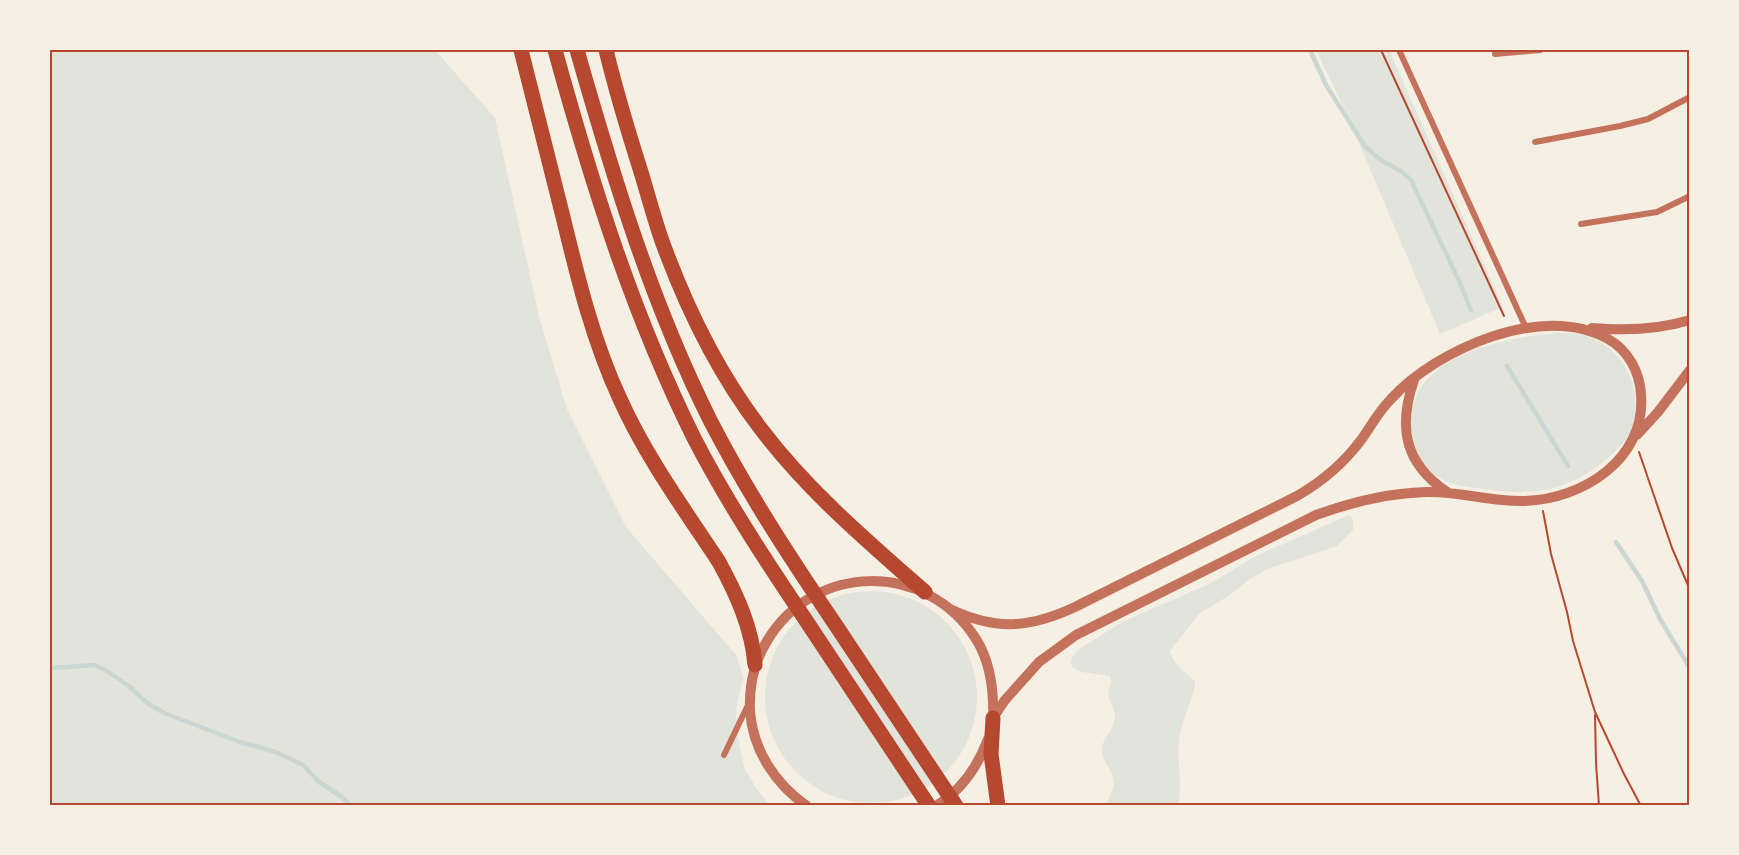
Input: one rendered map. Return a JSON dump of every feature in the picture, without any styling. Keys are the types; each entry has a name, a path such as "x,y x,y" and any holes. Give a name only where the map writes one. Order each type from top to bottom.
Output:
{"highway":[{"path":"521,50 577,275 595,335 619,398 644,447 719,562 734,591 750,634 755,666"},
{"path":"555,50 600,208 649,339 677,403 741,522 929,806"},
{"path":"577,50 629,223 679,353 710,419 730,457 798,570 956,806"},
{"path":"606,50 662,240 694,318 711,352 743,405 797,472 856,531 925,592"},
{"path":"993,718 992,754 998,806"}],"street":[{"path":"1399,50 1526,328"},
{"path":"1495,54 1540,50"},
{"path":"1535,142 1648,119 1689,97"},
{"path":"1581,224 1657,212 1689,196"},
{"path":"1574,327 1639,330 1689,320"},
{"path":"950,609 969,618 1010,624 1041,621 1075,607 1306,491 1341,464 1392,398 1437,362 1461,348 1487,338 1526,328 1564,325 1589,330 1613,342 1623,351 1638,376 1642,411 1629,449 1603,475 1582,487 1563,495 1541,500 1509,501 1447,492 1417,492 1375,497 1342,506 1306,520 1076,636 1039,662 1005,700 993,718"},
{"path":"1634,438 1658,412 1689,370"},
{"path":"1414,380 1406,408 1407,443 1417,463 1435,484 1447,492"},
{"path":"807,806 782,785 761,754 751,719 751,683 755,666 772,632 784,617 799,605 824,591 851,582 870,580 907,585 925,592 950,609 965,623 977,640 992,678 994,698 990,735 976,766 955,792 936,806"},
{"path":"724,755 750,701"}],"path":[{"path":"1381,50 1504,316"},
{"path":"1634,438 1689,590"},
{"path":"1546,525 1573,641 1595,712 1623,774 1641,806"},
{"path":"1595,712 1599,806"}],"shaded area":[{"path":"50,50 435,50 495,118 540,320 567,409 626,527 737,656 743,678 737,705 736,728 744,767 756,788 770,805 50,805"},
{"path":"1316,50 1389,50 1503,307 1440,334 1344,108"},
{"path":"1558,333 1579,334 1598,341 1609,348 1626,368 1635,392 1636,405 1632,429 1625,441 1600,465 1585,475 1570,483 1538,491 1503,491 1465,486 1441,479 1427,468 1414,444 1412,416 1417,395 1429,377 1447,363 1468,352 1515,339"},
{"path":"1349,515 1353,519 1353,530 1337,546 1267,569 1250,579 1230,595 1200,613 1170,652 1178,665 1195,682 1180,736 1178,805 1106,805 1114,784 1114,779 1102,754 1104,742 1115,720 1108,693 1111,678 1082,672 1072,667 1073,656 1079,649 1124,621 1209,584 1256,556"},
{"path":"871,591 892,593 912,599 930,609 946,622 959,638 969,656 975,676 977,697 975,718 969,738 959,756 946,772 930,785 912,795 892,801 871,803 850,801 830,795 812,785 796,772 783,756 773,738 767,718 765,697 767,676 773,656 783,638 796,622 812,609 830,599 850,593"}],"waterway":[{"path":"1310,50 1326,85 1364,145 1379,159 1411,180 1471,310"},
{"path":"1507,366 1568,466"},
{"path":"1616,542 1642,581 1660,619 1690,668"},
{"path":"50,668 95,665 129,686 147,703 164,713 240,742 276,752 303,765 319,782 351,806"}]}
